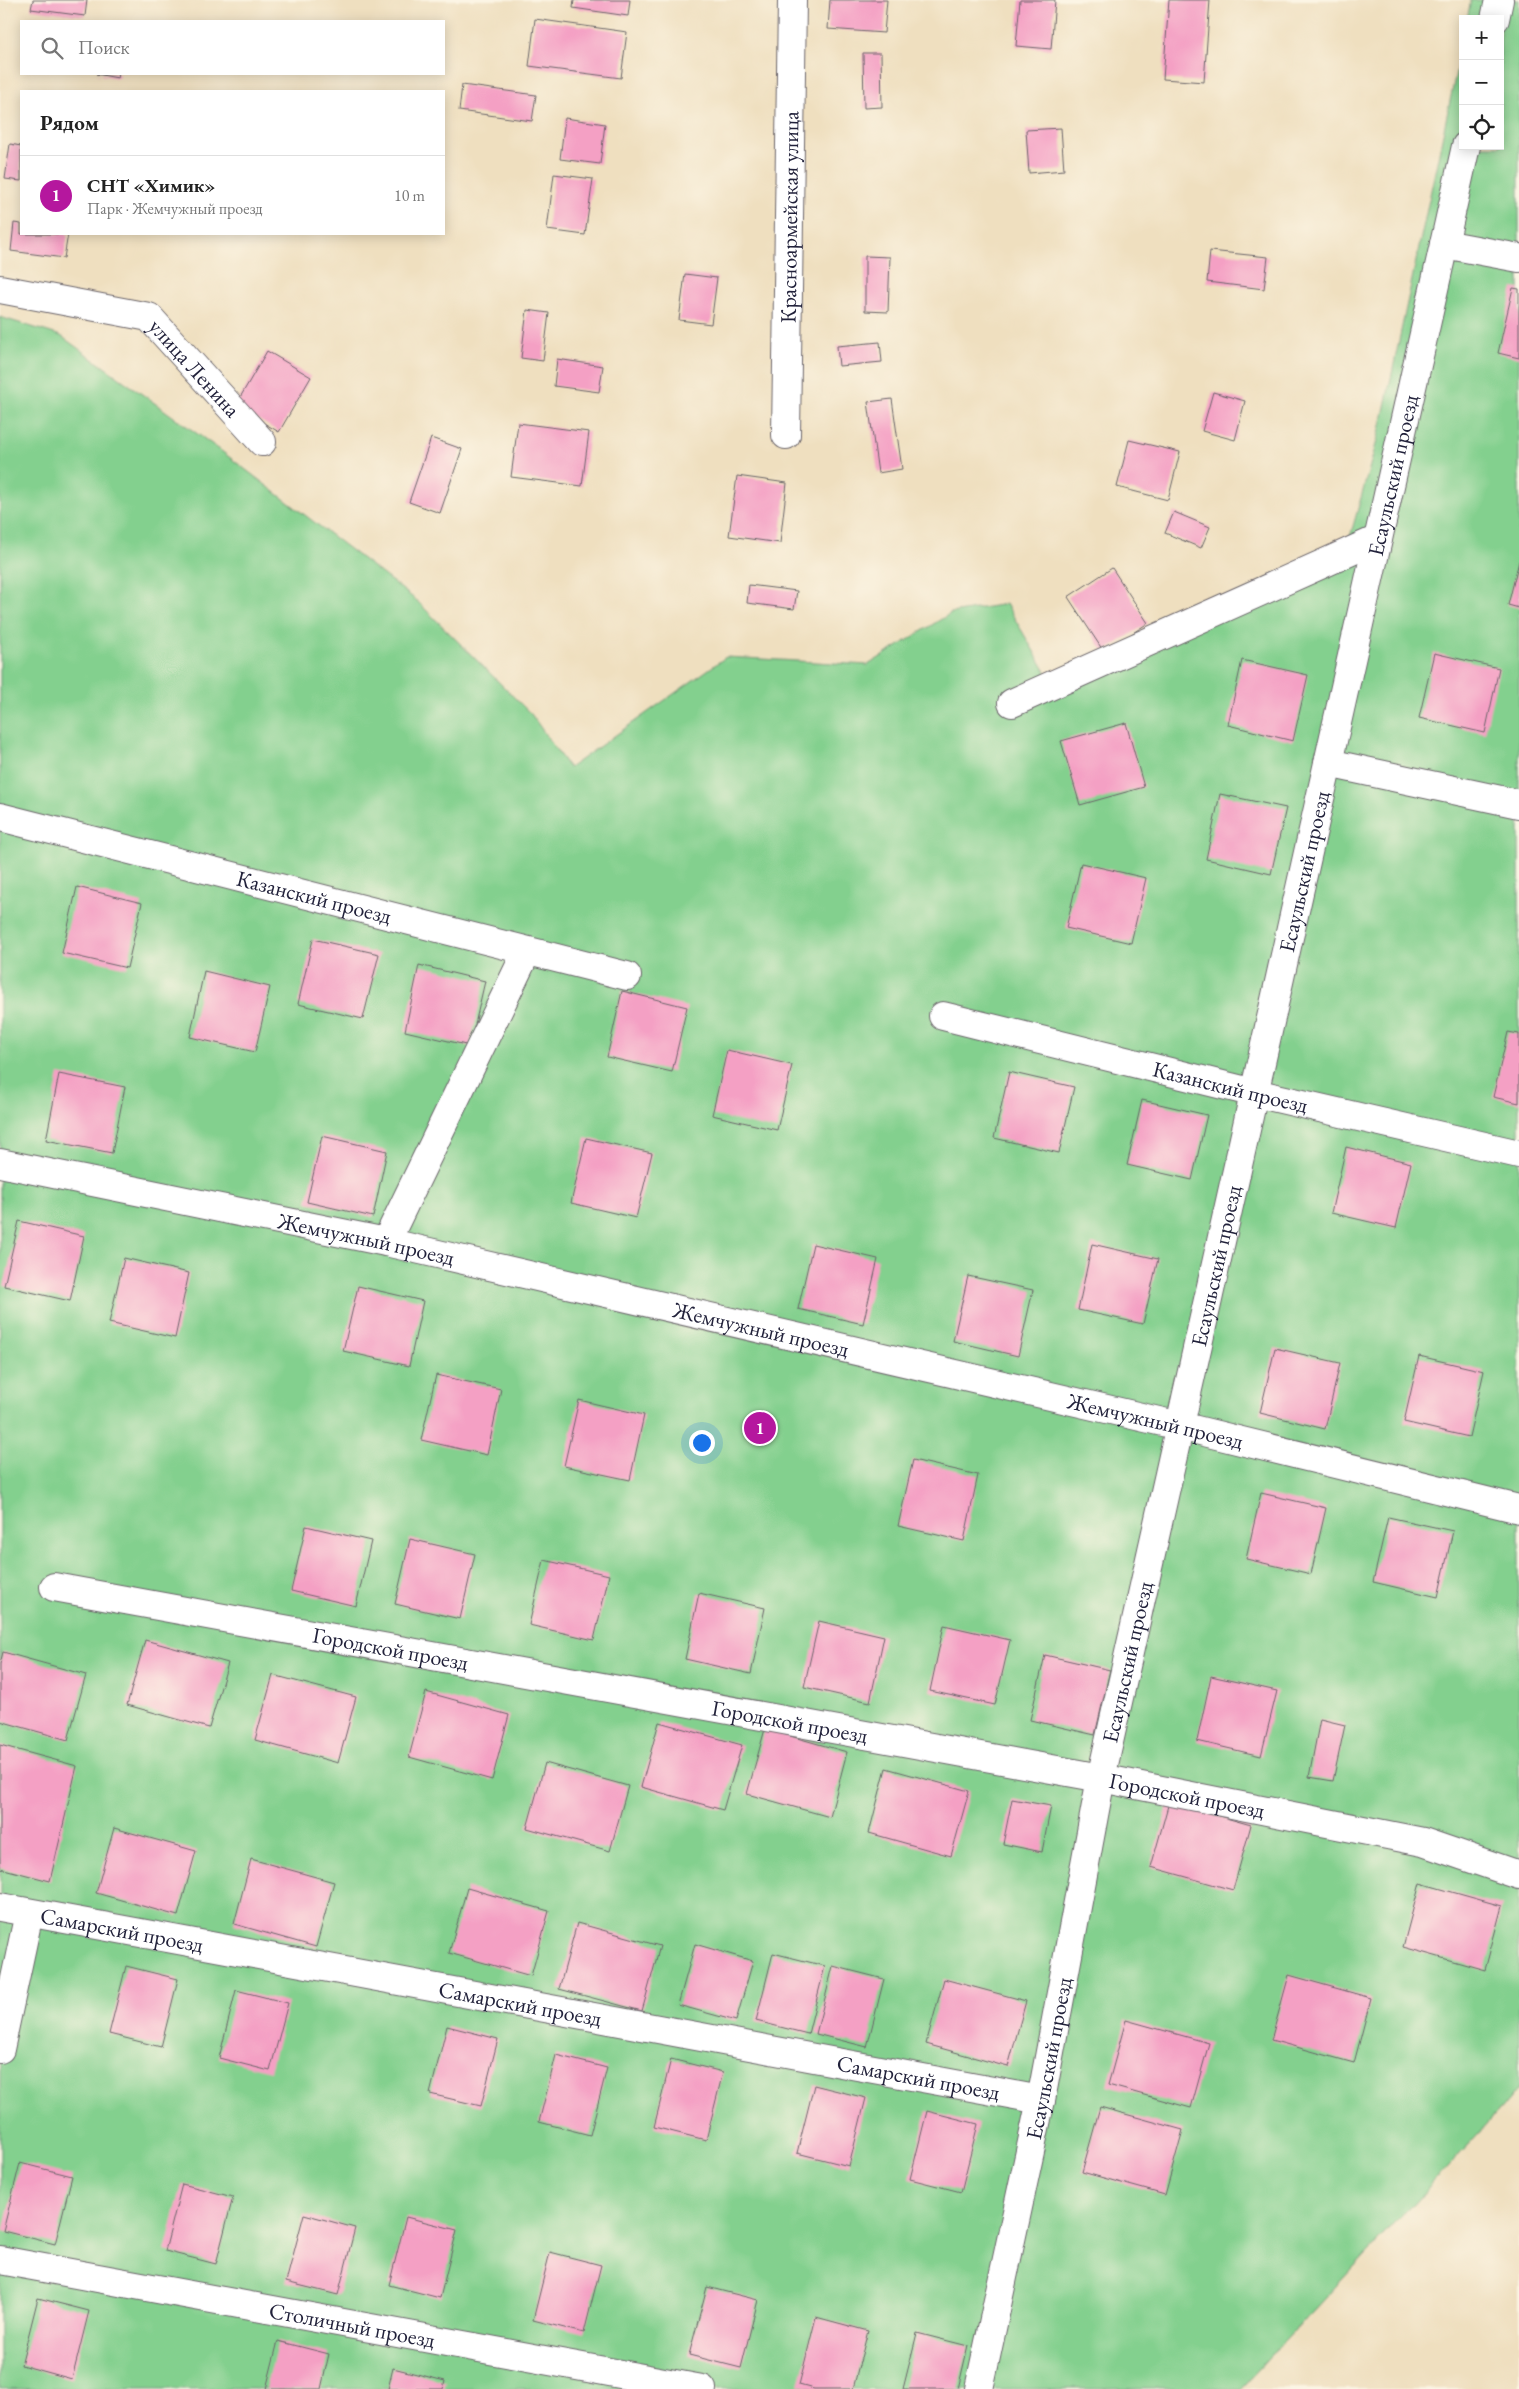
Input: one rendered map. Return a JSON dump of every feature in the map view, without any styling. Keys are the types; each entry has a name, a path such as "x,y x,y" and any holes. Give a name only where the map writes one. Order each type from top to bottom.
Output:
{"street":[{"name":"Красноармейская улица","path":"786,435 792,0"},
{"path":"1496,15 1499,0"},
{"name":"Есаульский проезд","path":"979,2389 1041,2100 1101,1778 1465,150"},
{"path":"1444,244 1519,258"},
{"name":"улица Ленина","path":"0,289 149,318 262,442"},
{"path":"1012,704 1378,540"},
{"path":"1328,763 1519,804"},
{"name":"Казанский проезд","path":"0,817 627,976"},
{"path":"386,1242 527,951"},
{"name":"Казанский проезд","path":"943,1016 1519,1154"},
{"name":"Жемчужный проезд","path":"0,1163 386,1242 1180,1426 1519,1509"},
{"name":"Городской проезд","path":"54,1587 1101,1778 1423,1842 1519,1875"},
{"name":"Самарский проезд","path":"0,1908 1041,2100"},
{"path":"0,2049 29,1913"},
{"name":"Столичный проезд","path":"0,2260 702,2389"}],"green space":[{"path":"1471,0 1519,0 1519,2087 1503,2107 1240,2389 0,2389 0,317 61,336 220,450 416,600 531,714 569,768 726,657 868,665 951,613 1006,604 1058,692 1345,555 1380,430 1459,59 1459,150 1504,150 1504,15 1468,15"}],"building":[{"path":"33,0 87,0 85,16 31,9"},
{"path":"574,0 630,0 628,16 573,8"},
{"path":"830,0 887,0 884,33 828,29"},
{"path":"1020,0 1055,0 1051,49 1016,46"},
{"path":"1169,0 1210,0 1204,82 1163,79"},
{"path":"535,19 627,32 621,78 529,66"},
{"path":"863,53 881,53 882,107 864,108"},
{"path":"102,75 119,75 118,78"},
{"path":"462,85 536,95 532,121 459,111"},
{"path":"565,118 605,124 600,164 560,159"},
{"path":"1061,128 1064,170 1029,173 1026,130"},
{"path":"10,144 20,146 20,181 5,179"},
{"path":"554,174 593,179 585,235 547,230"},
{"path":"14,223 20,224 20,235 68,235 64,258 11,251"},
{"path":"1210,251 1268,257 1264,289 1207,282"},
{"path":"865,256 890,257 888,312 865,311"},
{"path":"685,274 717,278 711,324 679,320"},
{"path":"1513,288 1519,289 1519,358 1498,353"},
{"path":"527,310 549,313 543,361 521,358"},
{"path":"880,342 882,362 839,366 837,346"},
{"path":"267,351 311,377 279,432 235,406"},
{"path":"557,359 603,366 599,392 554,386"},
{"path":"1213,392 1245,401 1235,440 1202,431"},
{"path":"892,399 902,469 878,473 868,402"},
{"path":"518,423 589,432 582,486 511,477"},
{"path":"431,438 462,449 440,513 409,502"},
{"path":"1129,440 1180,452 1168,500 1117,487"},
{"path":"737,476 787,483 780,543 729,536"},
{"path":"1174,512 1210,527 1201,548 1165,533"},
{"path":"1519,561 1519,608 1508,605"},
{"path":"1112,568 1148,623 1104,652 1068,597"},
{"path":"749,585 797,591 794,609 747,603"},
{"path":"1434,653 1499,668 1485,733 1419,718"},
{"path":"1242,660 1308,675 1293,741 1228,725"},
{"path":"1126,723 1144,787 1080,805 1061,741"},
{"path":"1220,794 1286,808 1271,874 1206,859"},
{"path":"1081,863 1146,878 1131,943 1066,928"},
{"path":"77,887 142,903 127,968 62,953"},
{"path":"313,939 379,954 363,1019 298,1004"},
{"path":"419,965 485,981 470,1046 405,1031"},
{"path":"204,971 270,987 255,1052 190,1037"},
{"path":"622,991 687,1007 672,1072 607,1057"},
{"path":"1508,1032 1519,1034 1519,1103 1493,1097"},
{"path":"727,1050 792,1065 777,1130 712,1115"},
{"path":"1009,1072 1074,1087 1059,1153 994,1138"},
{"path":"59,1074 125,1087 112,1153 46,1140"},
{"path":"1142,1100 1207,1115 1192,1180 1127,1165"},
{"path":"322,1136 387,1151 373,1217 307,1202"},
{"path":"586,1138 652,1153 636,1218 571,1203"},
{"path":"1346,1147 1411,1163 1396,1228 1331,1213"},
{"path":"19,1221 84,1236 70,1301 4,1286"},
{"path":"813,1244 878,1259 863,1324 798,1309"},
{"path":"1092,1244 1158,1259 1143,1324 1078,1310"},
{"path":"124,1258 189,1273 175,1338 109,1323"},
{"path":"968,1276 1033,1290 1018,1356 953,1341"},
{"path":"358,1286 423,1301 409,1366 343,1351"},
{"path":"1275,1348 1340,1363 1325,1429 1260,1413"},
{"path":"1419,1356 1484,1371 1469,1437 1404,1422"},
{"path":"436,1375 501,1389 487,1455 421,1440"},
{"path":"579,1400 644,1415 630,1480 564,1466"},
{"path":"913,1460 978,1475 964,1541 898,1526"},
{"path":"1261,1493 1326,1508 1311,1574 1246,1559"},
{"path":"1388,1517 1453,1531 1438,1597 1373,1582"},
{"path":"306,1526 371,1541 356,1606 291,1591"},
{"path":"410,1539 475,1554 460,1619 395,1604"},
{"path":"544,1560 609,1575 594,1640 529,1625"},
{"path":"699,1593 765,1608 751,1674 685,1659"},
{"path":"819,1621 884,1636 870,1702 804,1687"},
{"path":"944,1625 1010,1640 995,1705 930,1691"},
{"path":"145,1640 228,1663 209,1728 127,1705"},
{"path":"3,1652 86,1675 68,1740 0,1721 0,1664"},
{"path":"1045,1655 1110,1670 1095,1735 1030,1720"},
{"path":"273,1675 356,1697 338,1763 255,1740"},
{"path":"1211,1676 1277,1691 1261,1756 1197,1741"},
{"path":"426,1692 509,1715 492,1780 409,1757"},
{"path":"1320,1719 1345,1725 1333,1781 1309,1777"},
{"path":"659,1722 742,1745 723,1810 641,1787"},
{"path":"765,1729 847,1752 830,1817 747,1794"},
{"path":"0,1745 77,1766 50,1881 0,1868"},
{"path":"545,1763 628,1786 610,1851 527,1828"},
{"path":"886,1768 969,1791 951,1856 869,1833"},
{"path":"1012,1799 1051,1806 1042,1852 1003,1844"},
{"path":"1169,1802 1251,1825 1233,1890 1151,1867"},
{"path":"114,1828 196,1851 178,1916 96,1893"},
{"path":"251,1859 334,1882 316,1947 234,1924"},
{"path":"1420,1883 1502,1906 1485,1970 1403,1947"},
{"path":"467,1888 549,1911 531,1976 449,1953"},
{"path":"577,1923 660,1946 642,2011 559,1989"},
{"path":"695,1944 753,1961 736,2021 678,2005"},
{"path":"773,1953 825,1966 808,2034 756,2021"},
{"path":"126,1966 178,1979 161,2047 109,2034"},
{"path":"833,1966 884,1979 867,2047 816,2034"},
{"path":"1289,1975 1371,1998 1354,2063 1271,2040"},
{"path":"944,1979 1026,2001 1008,2067 926,2044"},
{"path":"236,1990 288,2003 270,2071 219,2058"},
{"path":"1126,2020 1209,2043 1191,2108 1108,2085"},
{"path":"447,2026 498,2039 481,2106 430,2094"},
{"path":"556,2055 607,2068 590,2135 539,2122"},
{"path":"671,2059 723,2072 706,2140 654,2127"},
{"path":"814,2085 866,2098 849,2166 797,2153"},
{"path":"1100,2107 1183,2130 1165,2195 1082,2172"},
{"path":"927,2111 978,2124 961,2192 910,2179"},
{"path":"20,2163 72,2176 55,2244 3,2231"},
{"path":"182,2184 233,2197 216,2264 165,2251"},
{"path":"304,2214 355,2228 338,2295 286,2282"},
{"path":"406,2217 457,2230 440,2298 389,2285"},
{"path":"550,2252 601,2265 584,2333 533,2320"},
{"path":"707,2287 758,2300 741,2368 689,2355"},
{"path":"38,2298 89,2311 72,2379 21,2365"},
{"path":"816,2317 868,2331 853,2389 814,2389 799,2385"},
{"path":"917,2333 968,2346 958,2389 903,2389"},
{"path":"278,2341 329,2354 321,2389 266,2389"},
{"path":"393,2368 445,2381 443,2389 388,2389"}],"place":[{"name":"СНТ «Химик»","path":"760,1428"}]}
